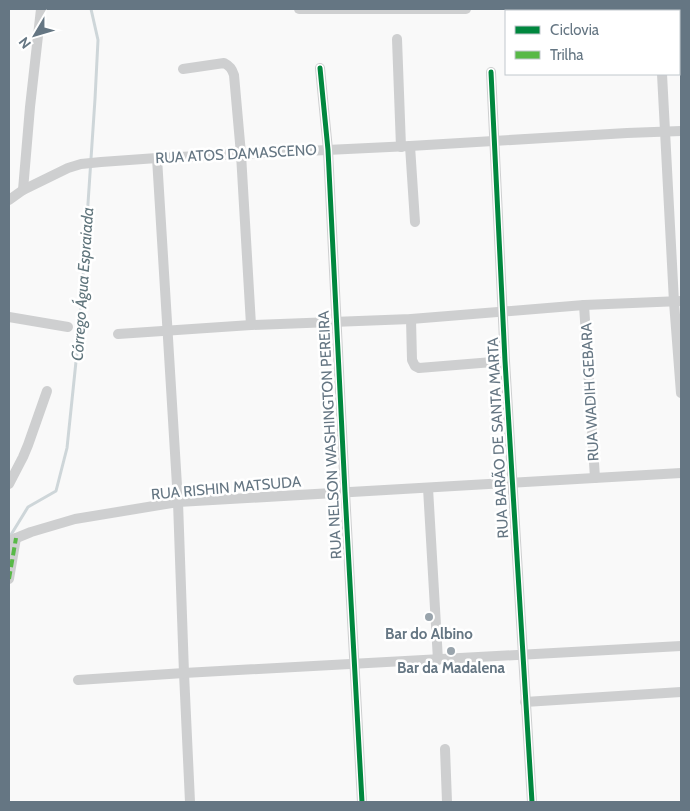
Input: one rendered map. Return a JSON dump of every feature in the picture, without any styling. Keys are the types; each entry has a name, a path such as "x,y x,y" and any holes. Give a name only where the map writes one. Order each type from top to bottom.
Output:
{"street":[{"path":"23,190 41,9"},
{"path":"299,9 464,9"},
{"path":"635,9 648,10"},
{"path":"397,39 406,147 415,222"},
{"path":"183,69 224,63 229,66 234,75 241,154 251,325"},
{"name":"RUA NELSON WASHINGTON PEREIRA","path":"320,68 328,150 362,802"},
{"name":"RUA BARÃO DE SANTA MARTA","path":"491,72 505,361 532,802"},
{"path":"662,75 678,302 681,393"},
{"name":"RUA ATOS DAMASCENO","path":"9,200 23,190 68,168 101,162 681,131"},
{"path":"157,158 178,502 190,802"},
{"path":"118,334 251,325 411,319 584,305 678,302"},
{"name":"RUA WADIH GEBARA","path":"584,305 595,478"},
{"path":"9,317 68,327"},
{"path":"411,319 412,360 415,366 419,368 505,361"},
{"path":"9,484 23,458 48,391"},
{"name":"RUA RISHIN MATSUDA","path":"13,540 31,532 75,519 178,502 681,473"},
{"path":"428,488 438,660"},
{"path":"9,580 13,540"},
{"path":"78,680 681,646"},
{"path":"525,702 681,692"},
{"path":"445,750 447,802"}],"waterway":[{"name":"Córrego Água Espraiada","path":"9,538 28,507 56,491 67,448 80,323 95,99 98,40 91,9"}],"marked path":[{"path":"9,579 16,538"}],"cycle path":[{"path":"320,68 328,150 362,802"},
{"path":"491,72 505,361 532,802"}],"place":[{"name":"Bar do Albino","path":"429,617"},
{"name":"Bar da Madalena","path":"451,651"}]}
